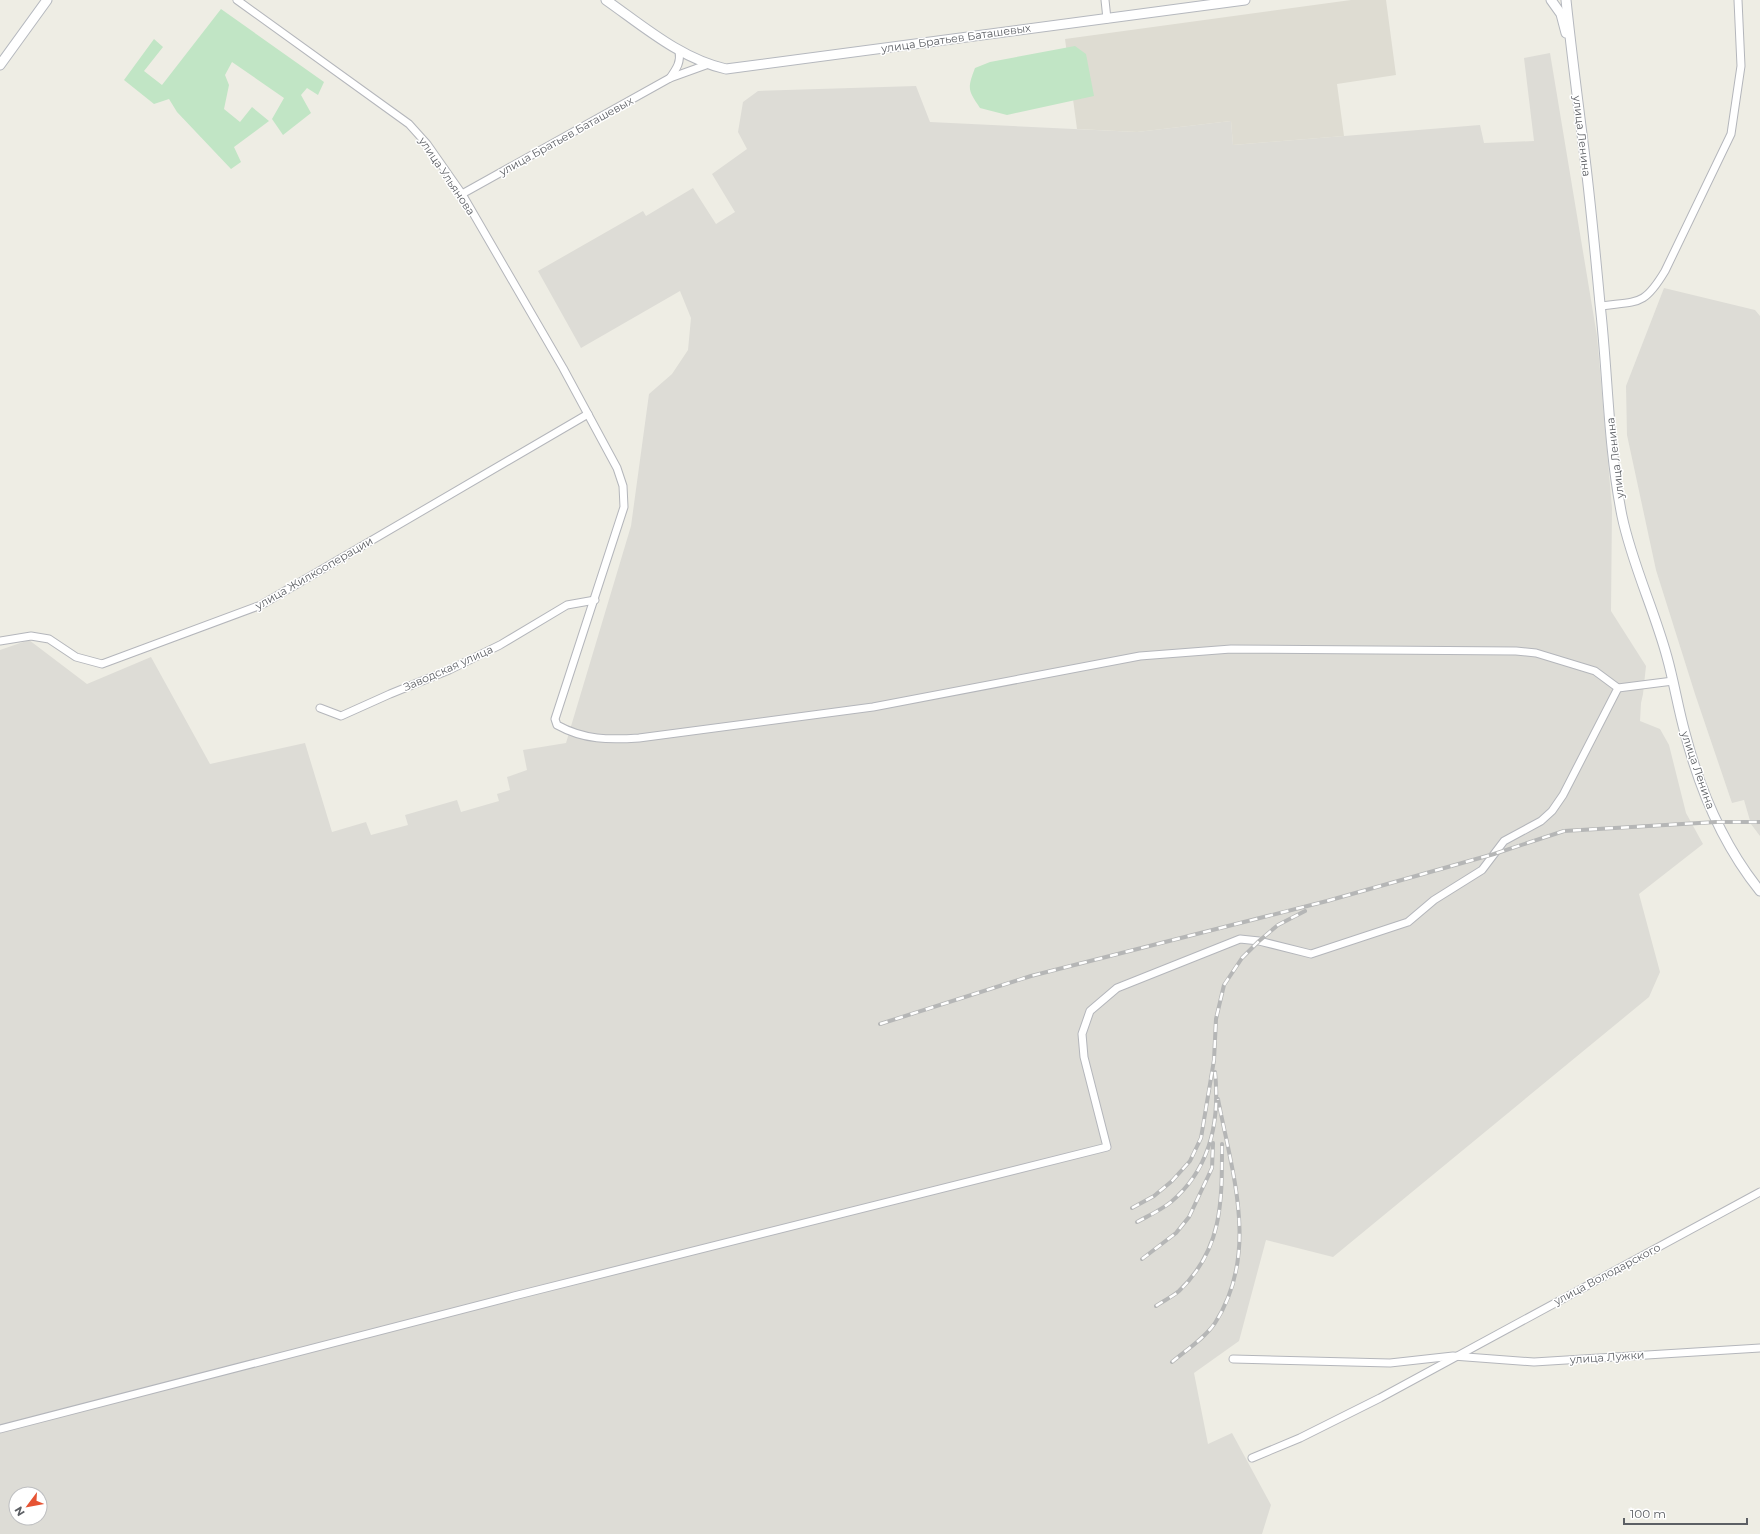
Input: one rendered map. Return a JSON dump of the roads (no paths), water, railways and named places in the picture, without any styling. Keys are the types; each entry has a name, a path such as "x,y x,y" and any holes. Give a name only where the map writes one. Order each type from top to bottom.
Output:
{"street":[{"path":"0,65 47,0"},
{"name":"улица Ульянова","path":"237,0 409,124 427,144 462,194 563,368 617,468 623,486 624,507 595,600 555,719 557,726 585,737 607,740 639,738 873,707 1140,656 1231,649 1516,651 1536,653 1595,671 1618,688"},
{"path":"606,0 679,51 706,65"},
{"path":"1105,0 1106,19"},
{"name":"улица Братьев Баташевых","path":"462,194 670,78 706,65 726,69 1245,0"},
{"path":"1551,0 1561,14 1571,56"},
{"name":"улица Ленина","path":"1566,0 1572,40 1571,56 1583,142 1601,306 1609,411 1621,514 1631,551 1658,623 1692,757 1716,822 1734,856 1760,891"},
{"path":"1601,306 1642,300 1653,292 1665,271 1730,134 1741,66 1738,0"},
{"path":"670,78 680,59 679,51"},
{"name":"улица Жилкооперации","path":"0,641 31,636 37,637 49,640 76,657 102,664 231,617 261,605 588,414"},
{"name":"Заводская улица","path":"320,708 342,716 462,664 500,645 567,605 595,600"},
{"path":"0,1429 514,1296 1107,1147 1084,1057 1082,1034 1090,1011 1117,988 1240,939 1259,941 1311,954 1408,922 1434,900 1482,870 1504,841 1541,821 1552,811 1564,795 1618,688 1673,681"},
{"name":"улица Володарского","path":"1252,1458 1307,1435 1380,1398 1453,1356 1760,1192"},
{"name":"улица Лужки","path":"1453,1356 1534,1362 1760,1348"},
{"path":"1233,1359 1390,1364 1453,1356"}],"railway":[{"path":"880,1024 1031,976 1327,901 1494,854 1564,831 1716,822 1760,822"},
{"path":"1132,1208 1154,1196 1172,1181 1190,1161 1201,1138 1214,1060 1216,1019 1224,985 1242,958 1259,941 1278,925 1305,911"},
{"path":"1137,1222 1171,1202 1185,1189 1204,1159 1214,1126 1216,1108 1215,1072"},
{"path":"1172,1362 1201,1339 1215,1323 1229,1296 1236,1269 1239,1241 1239,1212 1230,1155 1218,1099"},
{"path":"1142,1259 1176,1233 1189,1217 1212,1168 1213,1143"},
{"path":"1156,1306 1179,1291 1193,1275 1204,1258 1212,1241 1220,1204 1222,1144"}]}
